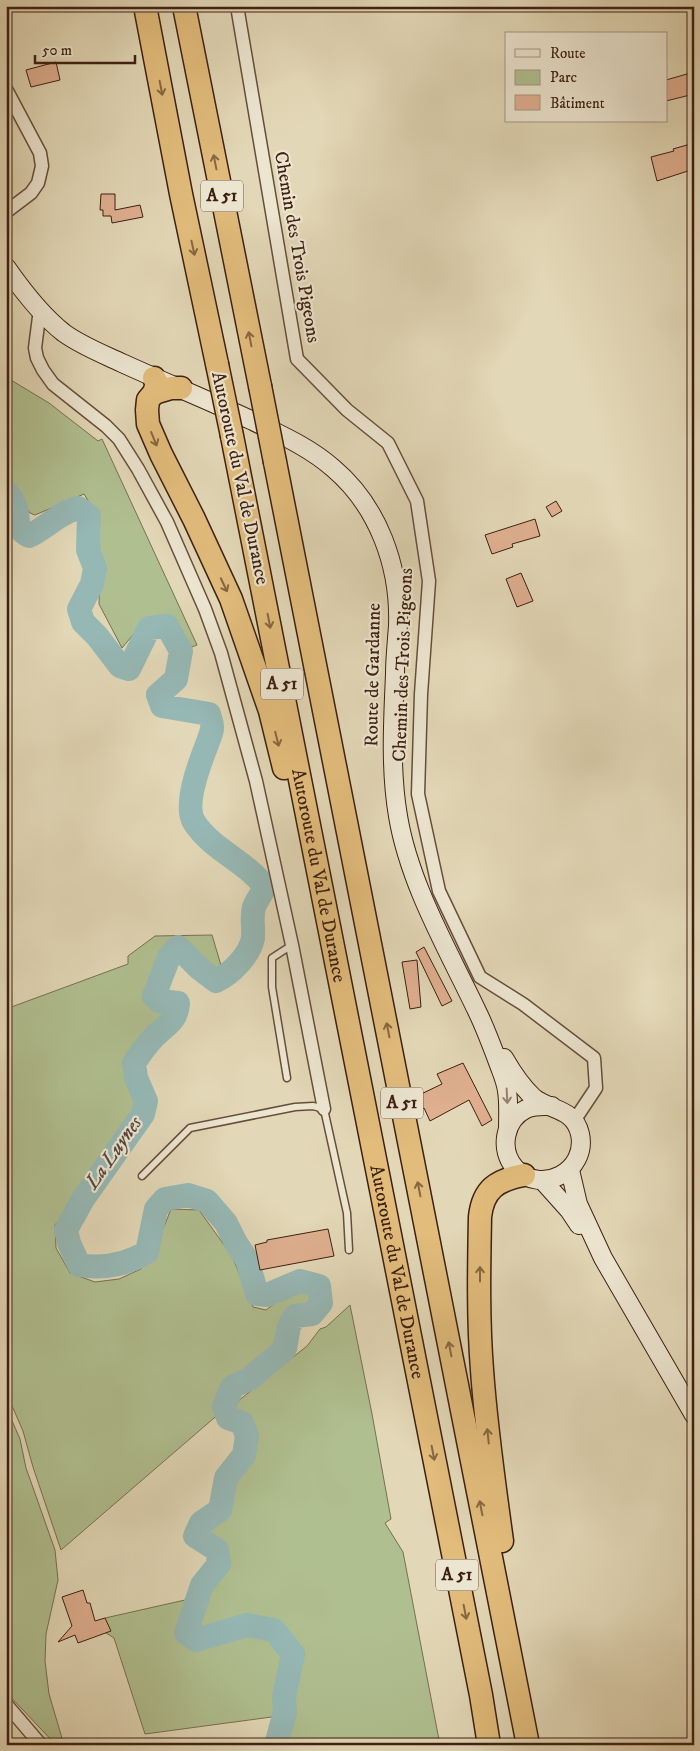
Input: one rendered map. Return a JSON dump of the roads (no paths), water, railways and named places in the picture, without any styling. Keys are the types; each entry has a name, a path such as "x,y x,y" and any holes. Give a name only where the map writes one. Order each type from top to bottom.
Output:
{"highway":[{"name":"Autoroute du Val de Durance","path":"145,6 181,194 232,436 370,1128 479,1685 489,1745"},
{"name":"Autoroute du Val de Durance","path":"184,6 376,964 433,1267 528,1745"},
{"path":"181,388 154,386 148,400 148,424 160,454 194,519 231,600 270,711 370,1128"},
{"path":"528,1745 488,1436 482,1369 480,1218 481,1207 495,1185 504,1180 534,1178"}],"main road":[{"path":"6,267 54,325 74,339 154,386"},
{"name":"Route de Gardanne","path":"181,388 295,441 316,454 335,469 362,497 378,526 389,554 396,593 398,622 393,757 394,791 402,839 409,865 421,894 487,1033"},
{"path":"487,1033 515,1076 535,1098 565,1112 574,1121 580,1133 581,1146 578,1159 570,1170 558,1178 534,1178"},
{"path":"487,1033 507,1089 508,1129 506,1145 510,1160 516,1168 534,1178 569,1210 603,1258"},
{"path":"508,1129 515,1118 526,1109 539,1105 552,1106"},
{"path":"570,1170 578,1204 603,1258 694,1416"}],"street":[{"name":"Chemin des Trois Pigeons","path":"237,6 297,359 347,410 388,443 418,500 429,581 421,694 418,794 439,891 480,977 523,1004 594,1058 596,1088 574,1121"},
{"path":"6,89 40,153 42,166 38,184 31,193 6,212"},
{"path":"40,309 35,348 37,358 43,370 53,384 106,426 119,440 167,522 205,609 221,653 256,781 292,945 324,1110"},
{"path":"6,1704 41,1745"}],"lane":[{"path":"287,1078 272,987 272,958 292,945"},
{"path":"142,1176 190,1128 295,1107 313,1106 324,1110 347,1213 348,1250"}],"waterway":[{"name":"La Luynes","path":"6,492 15,504 19,527 29,536 71,510 78,508 89,516 88,550 95,568 92,584 79,609 83,622 97,636 120,666 129,669 149,628 167,626 181,651 176,679 158,695 162,706 209,714 212,725 211,734 196,774 191,815 201,832 248,870 265,887 254,907 253,938 251,944 244,957 228,974 216,981 200,969 178,947 169,957 154,996 159,1001 178,1003 177,1009 170,1023 151,1040 134,1063 136,1078 146,1101 143,1114 83,1199 66,1230 69,1243 79,1265 106,1266 123,1263 147,1252 156,1209 165,1199 188,1195 207,1201 226,1223 247,1260 257,1294 267,1295 300,1281 319,1286 321,1303 312,1314 295,1316 289,1326 285,1349 249,1379 232,1387 224,1407 228,1418 242,1423 247,1436 244,1455 226,1478 220,1510 201,1523 195,1536 217,1550 219,1564 202,1585 186,1633 196,1640 247,1625 274,1630 293,1654 284,1697 285,1712 276,1745"}]}
